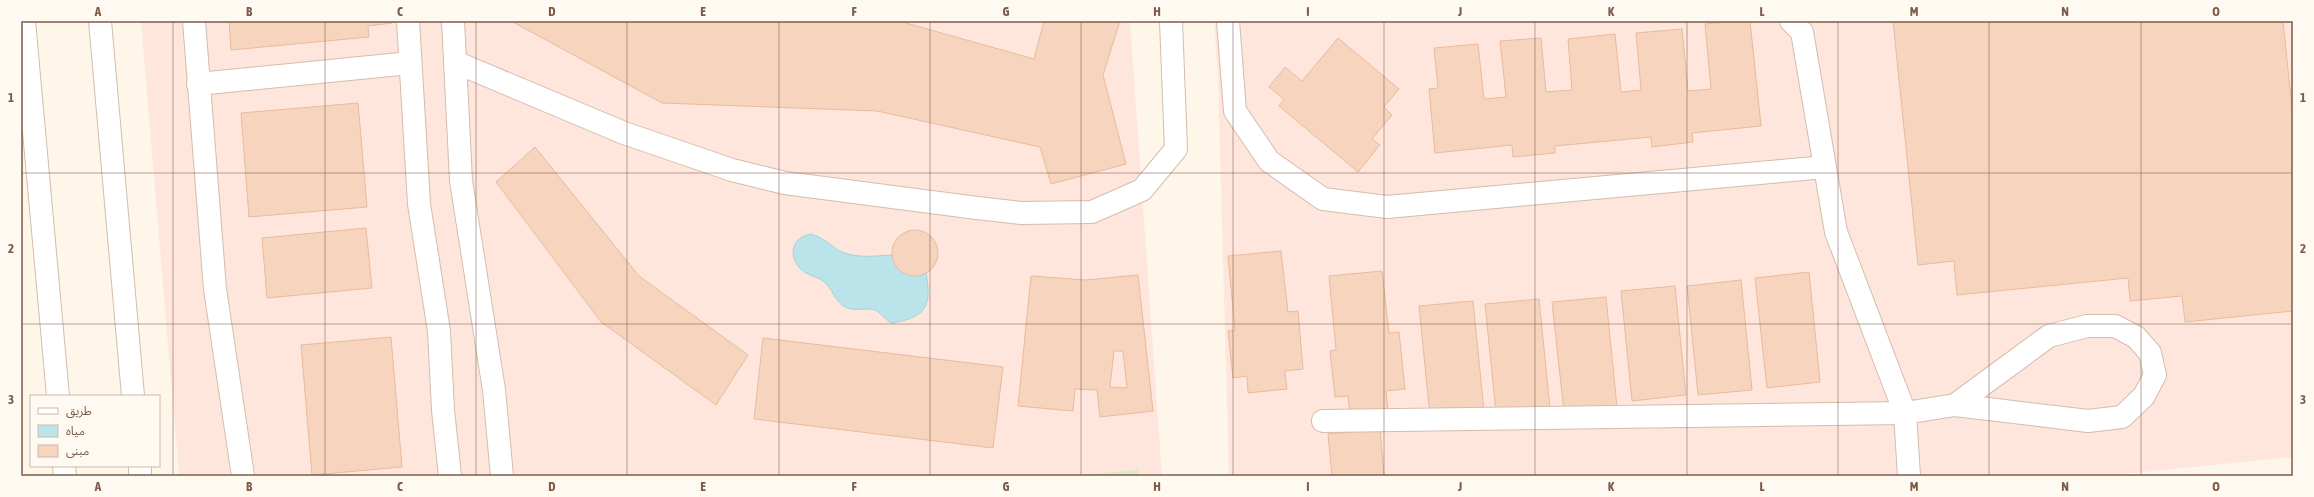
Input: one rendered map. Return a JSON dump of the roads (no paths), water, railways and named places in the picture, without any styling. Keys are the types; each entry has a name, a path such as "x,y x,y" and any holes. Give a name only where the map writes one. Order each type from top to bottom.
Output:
{"street":[{"path":"24,21 58,395"},
{"path":"100,21 133,395"},
{"path":"194,21 216,289 243,476"},
{"path":"408,21 420,204 439,331 443,410 450,476"},
{"path":"453,21 461,181 494,390 502,476"},
{"path":"455,62 624,133 732,170 785,183 984,209 1021,212 1092,212 1142,190 1176,149 1171,21"},
{"path":"1228,21 1235,111 1269,161 1323,199 1387,207 1825,167"},
{"path":"1791,21 1802,32 1836,232 1905,413 1909,476"},
{"path":"198,84 410,63"},
{"path":"1323,421 1905,413 1955,405 2088,421 2122,417 2144,396 2155,375 2150,353 2136,337 2115,326 2087,326 2049,336 1955,405"}],"water":[{"path":"811,234 844,253 857,256 892,255 897,266 904,273 909,275 920,275 926,273 928,294 927,302 924,308 920,313 913,317 892,323 875,310 852,309 845,307 838,301 823,281 806,273 796,263 793,251 795,245 803,236"}]}
